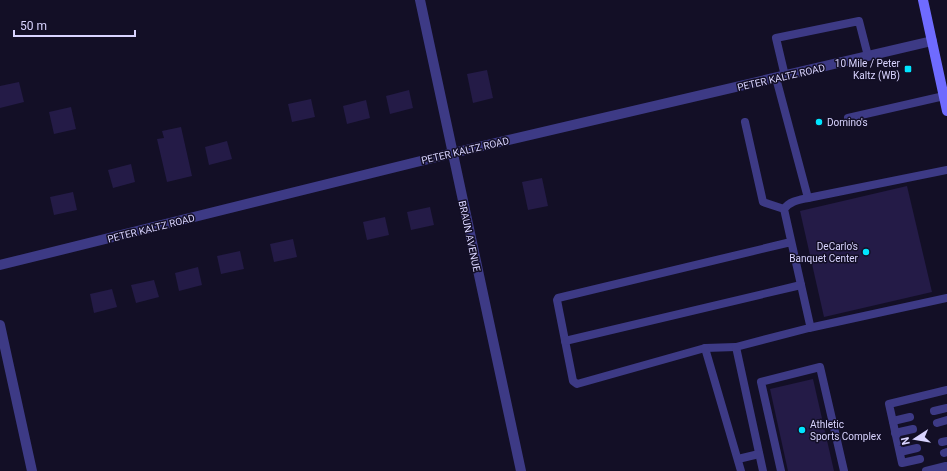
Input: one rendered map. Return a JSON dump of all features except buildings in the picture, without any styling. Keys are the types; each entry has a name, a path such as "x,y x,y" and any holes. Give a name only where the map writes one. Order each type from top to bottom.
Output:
{"main road":[{"path":"923,0 932,41 944,83 944,96 947,111"}],"street":[{"name":"BRAUN AVENUE","path":"420,0 522,471"},
{"name":"PETER KALTZ ROAD","path":"0,265 452,153 932,41"},
{"path":"0,324 32,471"}],"lane":[{"path":"808,198 780,77 776,38 859,21 868,56"},
{"path":"848,118 944,96"},
{"path":"745,122 763,202 787,206 808,198 947,170"},
{"path":"787,206 791,242 810,325 809,328"},
{"path":"791,242 558,298 557,300 573,382 577,384 705,348 736,347 809,328 947,298"},
{"path":"565,341 801,285"},
{"path":"736,347 763,471"},
{"path":"705,348 741,471"},
{"path":"780,471 761,382 820,367 844,471"},
{"path":"920,458 902,463 889,404 946,392"},
{"path":"934,411 947,408"},
{"path":"893,421 910,417"},
{"path":"937,422 947,420"},
{"path":"895,433 913,428"},
{"path":"900,452 917,448"},
{"path":"738,459 759,454"},
{"path":"926,471 946,466 947,469"}],"place":[{"name":"10 Mile / Peter Kaltz (WB)","path":"908,69"},
{"name":"Domino's","path":"819,122"},
{"name":"DeCarlo's Banquet Center","path":"866,252"},
{"name":"Athletic Sports Complex","path":"802,430"}]}
